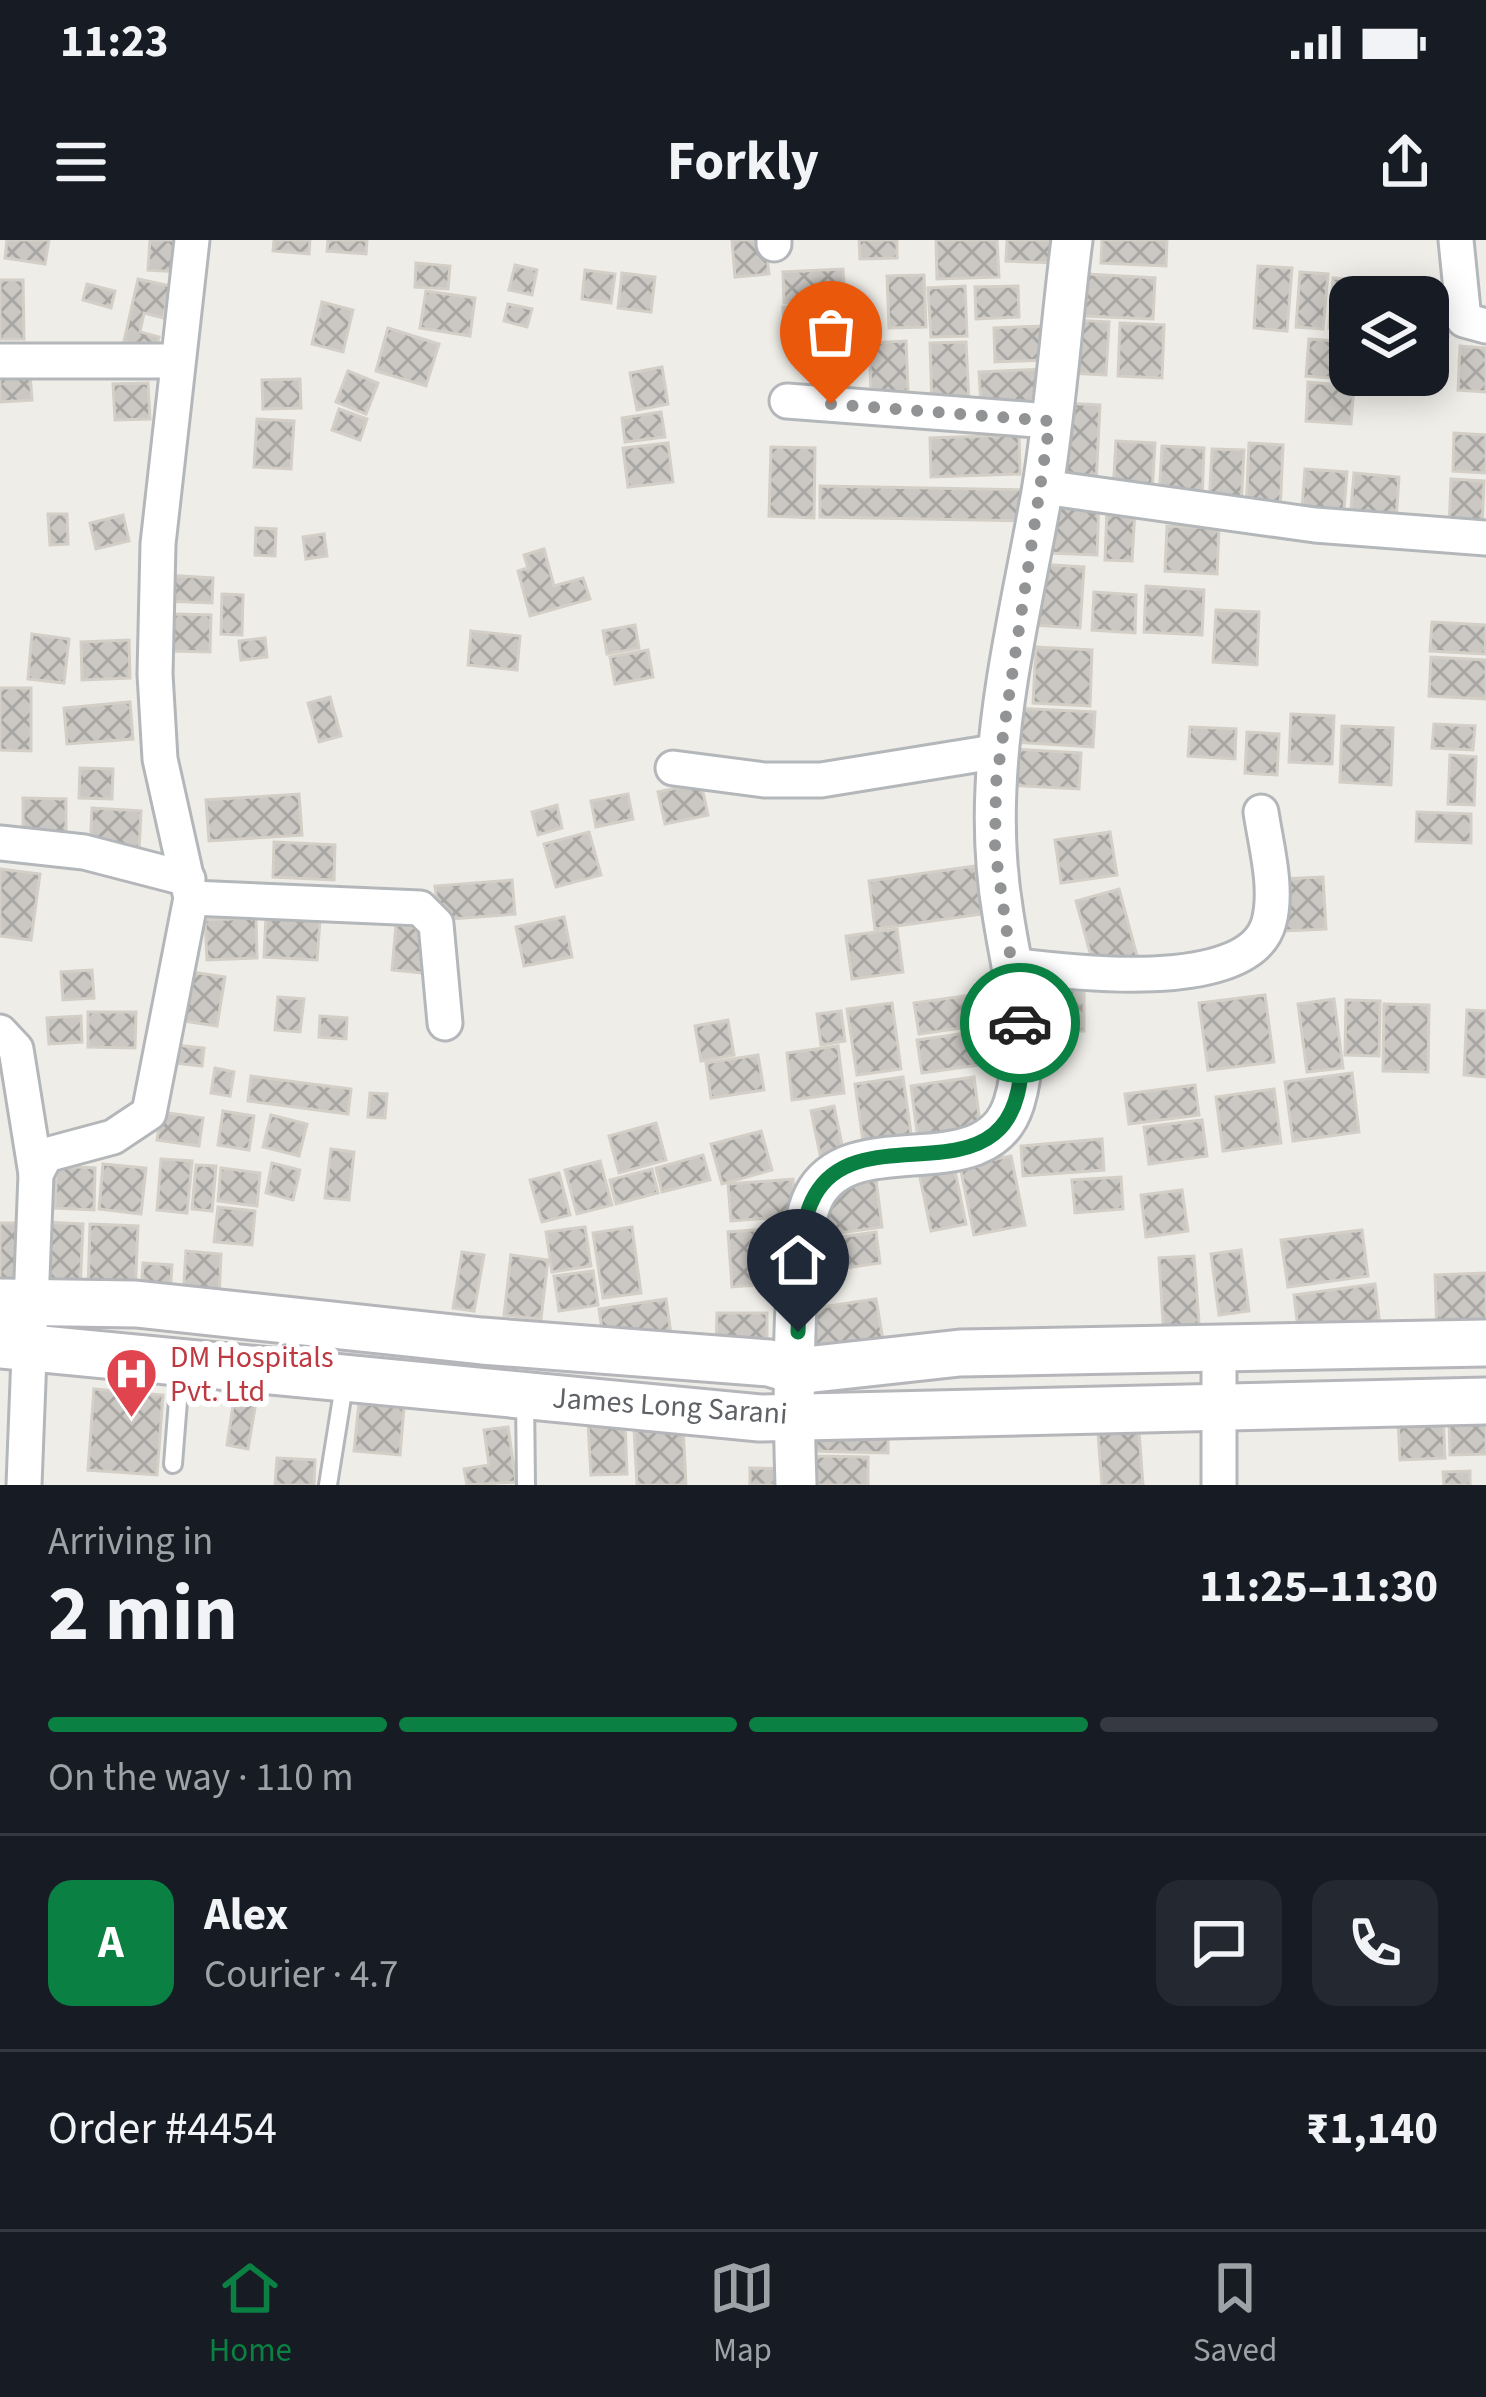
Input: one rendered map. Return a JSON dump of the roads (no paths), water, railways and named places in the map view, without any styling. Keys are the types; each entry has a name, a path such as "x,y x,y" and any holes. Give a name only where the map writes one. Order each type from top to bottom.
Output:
{"main road":[{"path":"17,1302 136,1304 482,1341 769,1363 796,1370 960,1353 1486,1343"},
{"name":"James Long Sarani","path":"16,1347 794,1417 1486,1401"}],"street":[{"path":"36,1174 46,1155 113,1137 149,1113 190,889 160,760 155,674 158,544 192,240"},
{"path":"796,1485 796,1370 806,1224 814,1196 832,1174 860,1162 979,1144 1004,1126 1021,1067 995,849 1000,751 1043,487 1072,240"},
{"path":"1456,240 1464,320 1486,326"},
{"path":"0,361 177,362"},
{"path":"787,400 1050,421"},
{"path":"1043,487 1272,520 1486,538"},
{"path":"673,768 764,780 820,780 1000,751"},
{"path":"1011,965 1136,976 1216,963 1249,950 1269,925 1271,880 1261,812"},
{"path":"0,843 84,853 190,889 420,908 436,924 445,1023"},
{"path":"0,1032 16,1049 36,1174 17,1302 24,1485"},
{"path":"1219,1349 1219,1485"}],"lane":[{"path":"172,1464 181,1362"},
{"path":"328,1485 345,1378"},
{"path":"525,1395 526,1485"}],"place":[{"name":"DM Hospitals Pvt. Ltd","path":"131,1420"}]}
